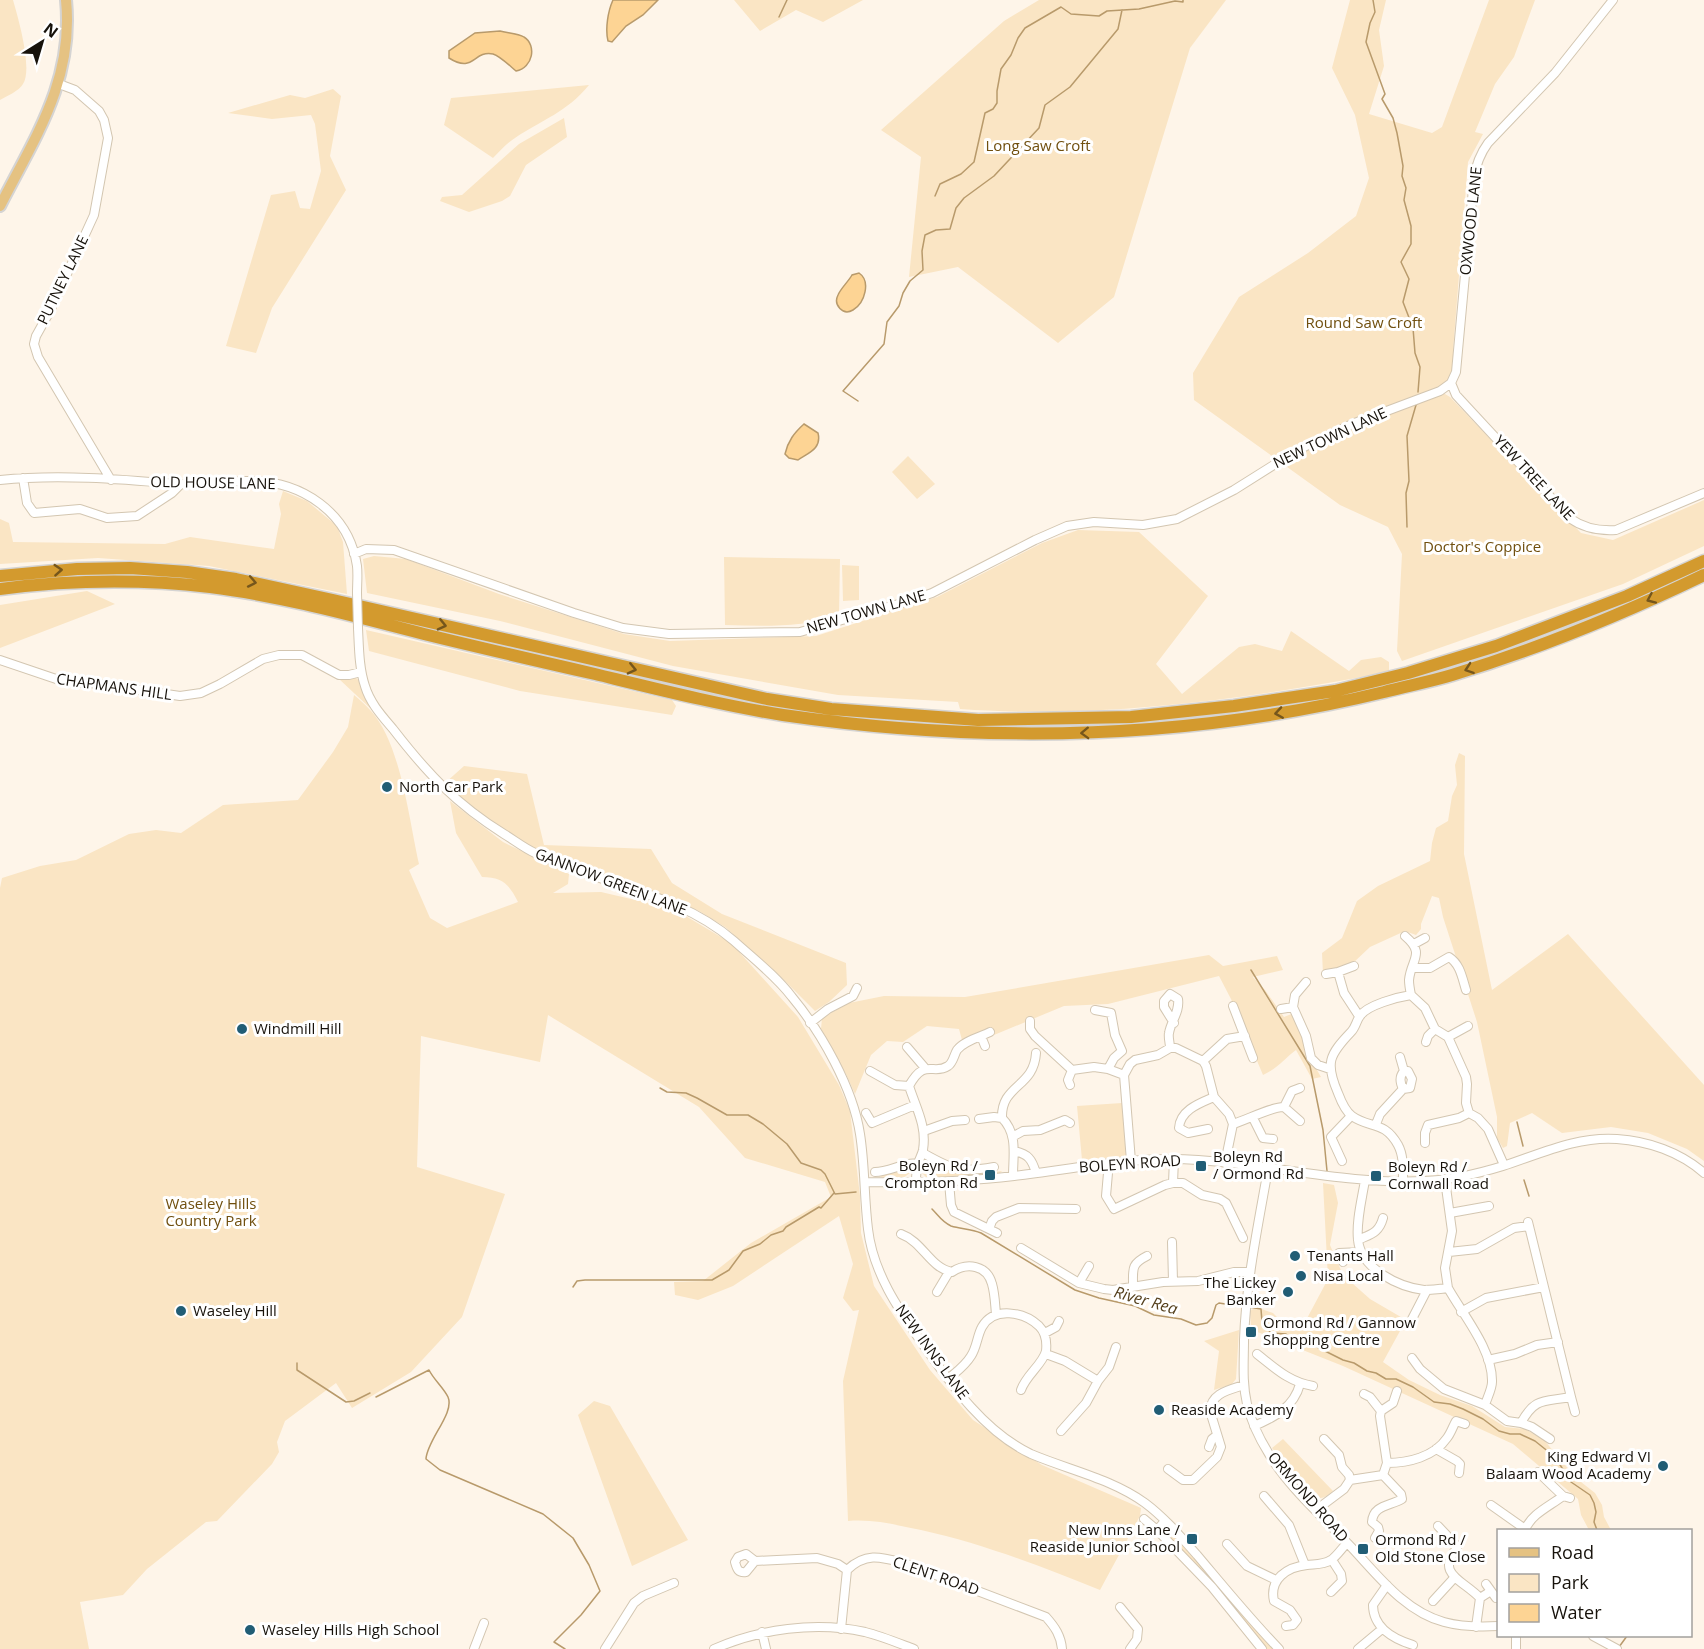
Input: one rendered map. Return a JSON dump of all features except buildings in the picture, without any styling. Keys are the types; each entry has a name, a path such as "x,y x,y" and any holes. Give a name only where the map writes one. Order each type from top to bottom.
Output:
{"highway":[{"path":"0,576 77,569 130,568 187,572 280,588 767,699 853,711 978,720 1131,717 1234,706 1335,690 1407,673 1496,646 1627,596 1704,561"},
{"path":"0,589 47,583 103,581 212,588 304,605 661,689 779,714 906,729 1022,734 1093,732 1199,724 1329,705 1450,676 1609,618 1704,574"}],"main road":[{"path":"0,206 39,132 59,84 67,40 66,0"}],"street":[{"name":"OXWOOD LANE","path":"1451,383 1456,372 1476,164 1488,143 1555,73 1613,0"},
{"name":"PUTNEY LANE","path":"59,84 75,90 99,111 104,120 108,138 93,215 34,344 38,357 111,480"},
{"name":"YEW TREE LANE","path":"1451,383 1456,395 1571,519 1580,525 1604,531 1616,530 1704,493"},
{"name":"NEW TOWN LANE","path":"354,554 366,549 394,550 574,614 623,628 669,634 800,632 932,593 1067,526 1094,522 1143,525 1177,519 1234,490 1296,451 1352,424 1440,391 1451,383"},
{"name":"OLD HOUSE LANE","path":"0,480 23,478 219,484 248,480 278,483 300,490 330,511 341,524 354,554"},
{"path":"23,478 27,503 33,513 80,509 107,518 141,515 172,493 180,484"},
{"name":"GANNOW GREEN LANE","path":"354,554 357,568 361,672 366,691 419,763 443,789 460,803 533,853 646,893 711,922 767,970 792,997 830,1054 851,1100 860,1132 865,1182"},
{"name":"CHAPMANS HILL","path":"0,660 64,682 91,683 180,696 201,693 263,659 279,655 302,656 339,675 361,672"},
{"path":"1405,936 1414,944 1417,951 1409,980 1411,995 1425,1008 1435,1029 1448,1037 1466,1077 1466,1103 1469,1113 1478,1118 1488,1129 1504,1165"},
{"path":"1414,944 1425,938"},
{"path":"1413,968 1430,968 1449,957 1459,968 1466,990"},
{"path":"1326,974 1354,966"},
{"path":"1338,972 1344,993 1359,1016"},
{"path":"1306,982 1295,995 1293,1007 1306,1036 1311,1059 1318,1065 1330,1069"},
{"path":"810,1023 828,1009 853,996 857,988"},
{"path":"1403,1182 1403,1164 1399,1146 1384,1128 1351,1116 1342,1104 1330,1069 1338,1044 1353,1030 1359,1016 1366,1010 1401,996 1411,995"},
{"path":"1233,1006 1253,1058"},
{"path":"1281,1009 1293,1007"},
{"path":"1095,1010 1111,1012 1121,1046 1122,1051 1114,1058 1108,1069"},
{"path":"1030,1022 1030,1029 1035,1036 1072,1070"},
{"path":"1170,1048 1169,1032 1174,1023"},
{"path":"1448,1037 1468,1026"},
{"path":"1426,1042 1435,1029"},
{"path":"916,1183 917,1164 923,1153 924,1131 921,1116 909,1086 914,1076 926,1068 946,1067 959,1048 990,1032"},
{"path":"981,1036 985,1046"},
{"path":"1203,1061 1227,1039 1245,1036"},
{"path":"907,1047 926,1068"},
{"path":"1131,1161 1124,1075 1135,1060 1176,1048 1203,1061 1214,1098 1229,1114 1233,1124 1225,1163"},
{"path":"1002,1118 1005,1098 1032,1071 1035,1053"},
{"path":"1376,1124 1380,1114 1403,1089 1400,1082 1404,1071 1400,1057"},
{"path":"1072,1070 1094,1067 1124,1075"},
{"path":"1070,1085 1068,1080 1072,1070"},
{"path":"870,1071 895,1085 909,1086"},
{"path":"1284,1107 1292,1091 1300,1088"},
{"path":"1208,1129 1188,1133 1179,1128 1179,1123 1190,1109 1214,1098"},
{"path":"866,1113 872,1126 915,1105"},
{"path":"1233,1124 1278,1106 1284,1107 1300,1121"},
{"path":"1425,1143 1428,1125 1459,1118 1469,1113"},
{"path":"1342,1161 1331,1137 1351,1116"},
{"path":"979,1119 1002,1118 1008,1123 1014,1136 1013,1176"},
{"path":"1252,1118 1263,1138 1273,1139"},
{"path":"924,1131 952,1121 965,1120"},
{"path":"1014,1136 1023,1131 1040,1130 1065,1120 1070,1123"},
{"name":"BOLEYN ROAD","path":"865,1182 949,1182 1131,1161 1174,1159 1365,1180 1403,1182 1445,1180 1504,1165 1564,1144 1615,1138 1645,1142 1676,1155 1704,1173"},
{"path":"1014,1151 1028,1156 1033,1162 1036,1173"},
{"path":"923,1153 950,1168 960,1170 994,1167"},
{"path":"1173,1183 1174,1159"},
{"path":"875,1173 895,1170 909,1163 917,1164"},
{"name":"ORMOND ROAD","path":"1268,1169 1245,1303 1244,1385 1254,1426 1270,1456 1285,1476 1387,1585 1407,1603 1443,1622 1476,1627 1497,1626"},
{"path":"1108,1173 1106,1196 1111,1212 1173,1183 1183,1183 1202,1195 1226,1203 1244,1238"},
{"path":"1365,1180 1358,1240 1361,1252 1372,1265 1391,1279 1410,1287 1427,1290 1448,1288"},
{"path":"1445,1180 1452,1231 1445,1268 1448,1288 1484,1347 1492,1383 1485,1405"},
{"name":"NEW INNS LANE","path":"865,1182 868,1232 882,1280 948,1379 989,1425 1007,1440 1029,1452 1114,1486 1144,1502 1165,1521 1279,1649"},
{"path":"949,1182 951,1205 954,1212 993,1231 992,1221 996,1217 1019,1208 1076,1209"},
{"path":"1450,1213 1489,1206"},
{"path":"1358,1240 1381,1228 1383,1218"},
{"path":"1449,1252 1477,1248 1514,1228 1529,1224 1575,1412"},
{"path":"905,1237 917,1241 942,1269 949,1272"},
{"path":"1172,1242 1173,1281"},
{"path":"1021,1248 1079,1283 1113,1290 1132,1285 1198,1281 1234,1272 1249,1272"},
{"path":"1343,1262 1340,1253 1361,1252"},
{"path":"1132,1285 1132,1268 1147,1256"},
{"path":"937,1292 949,1272 966,1266 975,1266 984,1271 992,1284 996,1314"},
{"path":"1079,1283 1089,1266"},
{"path":"1461,1312 1486,1298 1544,1287"},
{"path":"1412,1319 1427,1290"},
{"path":"948,1379 969,1359 985,1323 996,1314 1006,1313 1023,1317 1039,1326 1045,1333 1046,1354 1024,1381 1021,1390"},
{"path":"1045,1333 1056,1327 1059,1321"},
{"path":"1488,1360 1508,1356 1537,1345 1558,1342"},
{"path":"1066,1430 1109,1367 1112,1350"},
{"path":"1257,1353 1287,1377 1300,1384 1313,1386"},
{"path":"1046,1354 1065,1361 1098,1381"},
{"path":"1412,1358 1420,1370 1444,1389 1485,1405 1507,1421 1532,1427 1550,1439"},
{"path":"1254,1426 1279,1414 1294,1400 1300,1384"},
{"path":"1168,1469 1185,1481 1199,1481 1220,1454 1221,1447 1210,1411 1212,1401 1216,1396 1244,1385"},
{"path":"1381,1411 1393,1403 1397,1391"},
{"path":"1364,1394 1370,1397 1381,1411 1387,1463 1383,1475"},
{"path":"1521,1423 1528,1409 1534,1404 1571,1397"},
{"path":"1387,1463 1406,1463 1428,1455 1447,1439 1456,1421 1465,1424"},
{"path":"1209,1447 1212,1439 1217,1435"},
{"path":"1324,1439 1340,1455 1342,1467 1350,1480"},
{"path":"1436,1449 1458,1461 1460,1473"},
{"path":"1496,1504 1525,1529 1541,1511 1567,1497 1538,1472"},
{"path":"1316,1510 1344,1489 1350,1480 1383,1475"},
{"path":"1375,1538 1379,1531 1372,1522 1372,1516 1379,1508 1401,1499 1401,1494 1383,1475"},
{"path":"1264,1496 1289,1525 1305,1565"},
{"path":"1144,1519 1212,1587 1262,1649"},
{"path":"1157,1530 1165,1521"},
{"path":"1438,1526 1457,1548 1448,1561 1448,1567 1455,1577 1472,1589 1479,1598 1476,1627"},
{"path":"1286,1626 1293,1625 1297,1620 1290,1610 1274,1601 1273,1585 1276,1580 1281,1575 1305,1565 1322,1564 1332,1560 1347,1543"},
{"path":"1227,1544 1247,1566 1276,1580"},
{"name":"CLENT ROAD","path":"847,1570 868,1557 904,1563 1046,1617 1054,1626 1062,1649"},
{"path":"755,1561 817,1558 838,1564 847,1570 841,1629"},
{"path":"1331,1592 1342,1581 1341,1574 1332,1560"},
{"path":"1433,1601 1455,1577"},
{"path":"605,1649 634,1603 674,1583"},
{"path":"1479,1598 1494,1595 1486,1584"},
{"path":"1387,1585 1373,1605 1373,1614 1382,1629 1403,1642 1413,1645"},
{"path":"1120,1607 1138,1629 1137,1639 1130,1649"},
{"path":"474,1649 484,1623"},
{"path":"714,1649 742,1637 762,1632 804,1628 841,1629 867,1633 914,1649"},
{"path":"1359,1649 1382,1629"},
{"path":"762,1632 766,1649"},
{"path":"1596,1637 1617,1649"}],"green space":[{"path":"0,0 13,0 24,43 26,77 21,87 0,100"},
{"path":"734,0 863,0 823,22 796,10 760,31"},
{"name":"Long Saw Croft","path":"1039,0 1226,0 1190,48 1114,297 1058,343 958,267 909,277 921,157 881,130 1004,21"},
{"path":"1350,0 1386,0 1379,30 1384,66 1369,114 1432,133 1442,127 1489,0 1535,0 1514,57 1495,84 1475,132 1483,134 1468,162 1453,351 1454,379 1440,391 1450,397 1581,533 1613,540 1704,500 1704,546 1623,584 1402,661 1397,651 1402,554 1388,527 1340,505 1194,400 1193,373 1239,297 1308,253 1356,216 1369,178 1355,115 1332,68"},
{"path":"589,85 572,102 512,140 493,158 444,125 451,98"},
{"path":"333,89 341,96 330,156 346,190 272,308 256,353 226,346 271,195 295,191 300,208 310,209 321,171 315,124 311,115 272,119 228,113 290,95 305,98"},
{"path":"564,118 567,137 526,165 510,196 469,212 440,201 442,197 462,195 519,144"},
{"path":"908,456 935,484 917,499 892,472"},
{"path":"283,491 307,501 337,526 343,542 347,594 209,566 98,558 0,564 0,519 9,523 13,542 165,544 190,537 274,549 281,514 279,504"},
{"path":"1078,530 1139,532 1208,596 1156,664 1182,694 1239,647 1255,644 1282,651 1291,631 1349,671 1361,660 1381,657 1389,662 1389,672 1282,691 1122,709 1014,711 960,709 958,702 838,695 673,666 500,621 367,593 363,559 374,556 406,559 499,594 624,634 670,641 816,636 937,597 1042,543"},
{"path":"724,557 840,559 839,615 797,624 725,625"},
{"path":"842,565 859,566 859,600 843,601"},
{"path":"87,591 115,604 0,648 0,605"},
{"path":"366,630 672,700 676,706 672,715 520,691 369,651"},
{"path":"356,678 372,703 370,708 339,679"},
{"name":"Waseley Hills Country Park","path":"354,695 381,725 397,762 419,864 409,870 430,918 447,928 518,902 511,890 500,880 482,877 456,833 450,801 503,842 569,874 568,884 553,893 601,892 674,909 731,943 798,1017 839,1085 850,1111 860,1196 861,1233 874,1286 930,1370 973,1420 1042,1465 1141,1508 1140,1516 1100,1590 1012,1556 967,1542 885,1523 848,1521 843,1381 859,1310 853,1311 843,1298 853,1264 839,1216 733,1286 698,1300 675,1295 674,1282 703,1281 751,1243 831,1197 825,1182 745,1158 699,1107 548,1015 540,1062 421,1036 417,1167 505,1194 462,1317 411,1372 352,1408 336,1383 285,1421 277,1442 279,1452 272,1464 217,1521 206,1522 147,1569 123,1595 80,1602 89,1649 0,1649 0,888 2,878 40,866 76,860 129,834 156,830 181,833 223,805 298,800 348,727"},
{"path":"1459,753 1465,756 1464,854 1492,990 1568,934 1704,1085 1704,1161 1687,1149 1648,1133 1611,1127 1562,1133 1532,1113 1510,1123 1507,1146 1503,1148 1497,1138 1497,1117 1477,1022 1439,898 1432,896 1421,929 1416,935 1405,931 1370,947 1352,964 1323,974 1322,953 1342,938 1357,901 1378,886 1430,861 1436,828 1448,821 1452,796 1457,785 1455,765"},
{"path":"464,766 527,774 544,845 651,849 672,883 722,914 846,963 847,985 829,1002 815,1011 778,974 725,927 699,911 640,886 540,853 465,803 445,783"},
{"path":"1209,955 1223,966 1277,956 1283,970 1253,977 1284,1017 1294,1013 1310,1058 1321,1077 1312,1079 1296,1050 1263,1075 1219,976 1108,1004 1064,1006 994,1035 989,1029 962,1040 959,1029 927,1026 903,1042 887,1041 871,1055 855,1094 821,1029 822,1018 849,1003 884,996 965,997"},
{"path":"1122,1103 1126,1157 1082,1160 1077,1106"},
{"path":"927,1160 945,1168 963,1172 1002,1171 958,1179 927,1178 921,1172"},
{"path":"910,1167 910,1173 903,1178 878,1177"},
{"path":"1323,1183 1334,1185 1338,1203 1330,1245 1343,1275 1370,1299 1406,1320 1383,1362 1409,1380 1440,1395 1472,1406 1505,1427 1525,1429 1544,1440 1576,1478 1595,1493 1610,1529 1588,1529 1581,1515 1578,1499 1513,1444 1343,1366 1255,1331 1251,1327 1250,1311 1256,1307 1273,1313 1283,1323 1304,1324 1328,1279"},
{"path":"1239,1330 1236,1379 1232,1384 1214,1390 1219,1351 1204,1341"},
{"path":"594,1401 610,1406 688,1540 632,1566 578,1415"},
{"path":"1283,1439 1333,1491 1319,1498 1307,1489 1272,1448"},
{"path":"1167,1529 1275,1649 1266,1649 1196,1566 1163,1533"}],"water":[{"path":"613,0 658,0 643,15 626,26 612,42 608,41 607,31 608,15"},
{"path":"500,31 524,37 531,45 531,56 522,69 516,71 493,54 481,55 464,64 449,58 449,51 475,33"},
{"path":"859,273 866,286 861,302 853,310 843,311 838,306 838,295 852,275"},
{"path":"804,424 818,433 818,443 813,450 798,460 789,458 785,454 788,445 794,434"}],"waterway":[{"path":"779,17 787,0"},
{"path":"935,196 940,184 961,174 974,162 985,113 993,109 997,103 1001,69 1025,28 1061,7 1071,14 1099,16 1107,11 1139,9 1175,1 1183,2 1183,0"},
{"path":"1373,0 1375,12 1366,42 1385,94 1382,99 1393,118 1397,133 1403,166 1402,176 1406,188 1404,200 1411,226 1411,244 1401,262 1409,279 1403,302 1413,328 1415,353 1420,367 1418,392"},
{"path":"858,401 843,391 884,344 887,322 899,306 910,281 923,270 922,251 925,235 936,230 950,229 956,208 964,198 994,176 1039,128 1045,105 1070,87 1118,29 1122,10"},
{"path":"1407,527 1406,493 1409,481 1407,436 1416,405 1420,402"},
{"path":"1251,970 1310,1066 1323,1130 1327,1171"},
{"name":"River Rea","path":"660,1088 667,1092 686,1093 727,1115 748,1115 787,1144 801,1163 821,1170 835,1194 856,1192"},
{"path":"1517,1122 1523,1146"},
{"path":"1524,1180 1529,1196"},
{"path":"573,1287 577,1281 585,1280 712,1280 729,1270 743,1251 760,1244 771,1235 783,1231 819,1207 821,1208 834,1193"},
{"name":"River Rea","path":"932,1209 948,1224 981,1233 1075,1290 1099,1298 1135,1306 1154,1315 1181,1319 1196,1325 1207,1323 1219,1303 1244,1307"},
{"name":"River Rea","path":"1249,1307 1261,1309 1262,1322 1271,1333 1286,1334 1290,1338 1317,1347 1386,1379 1396,1379 1413,1387 1434,1402 1450,1404 1463,1409 1483,1419 1499,1431 1520,1434 1535,1441 1555,1457 1571,1482 1590,1495 1596,1512 1594,1522 1597,1529"},
{"path":"297,1363 297,1370 346,1402 354,1401 370,1393"},
{"path":"376,1397 429,1370 446,1393 449,1403 448,1411 426,1459 440,1470 543,1514 573,1538 589,1565 600,1591 581,1615 554,1642 565,1649"},
{"name":"River Rea","path":"1619,1647 1626,1637"}],"place":[{"name":"North Car Park","path":"387,787"},
{"name":"Windmill Hill","path":"242,1029"},
{"name":"Boleyn Rd / Ormond Rd","path":"1201,1166"},
{"name":"Boleyn Rd / Crompton Rd","path":"990,1175"},
{"name":"Boleyn Rd / Cornwall Road","path":"1376,1176"},
{"name":"Tenants Hall","path":"1295,1256"},
{"name":"Nisa Local","path":"1301,1276"},
{"name":"The Lickey Banker","path":"1288,1292"},
{"name":"Waseley Hill","path":"181,1311"},
{"name":"Ormond Rd / Gannow Shopping Centre","path":"1251,1332"},
{"name":"Reaside Academy","path":"1159,1410"},
{"name":"King Edward VI Balaam Wood Academy","path":"1663,1466"},
{"name":"New Inns Lane / Reaside Junior School","path":"1192,1539"},
{"name":"Ormond Rd / Old Stone Close","path":"1363,1549"},
{"name":"Waseley Hills High School","path":"250,1630"}],"park label":[{"name":"Round Saw Croft","path":"1364,323"},
{"name":"Doctor's Coppice","path":"1482,547"}]}
